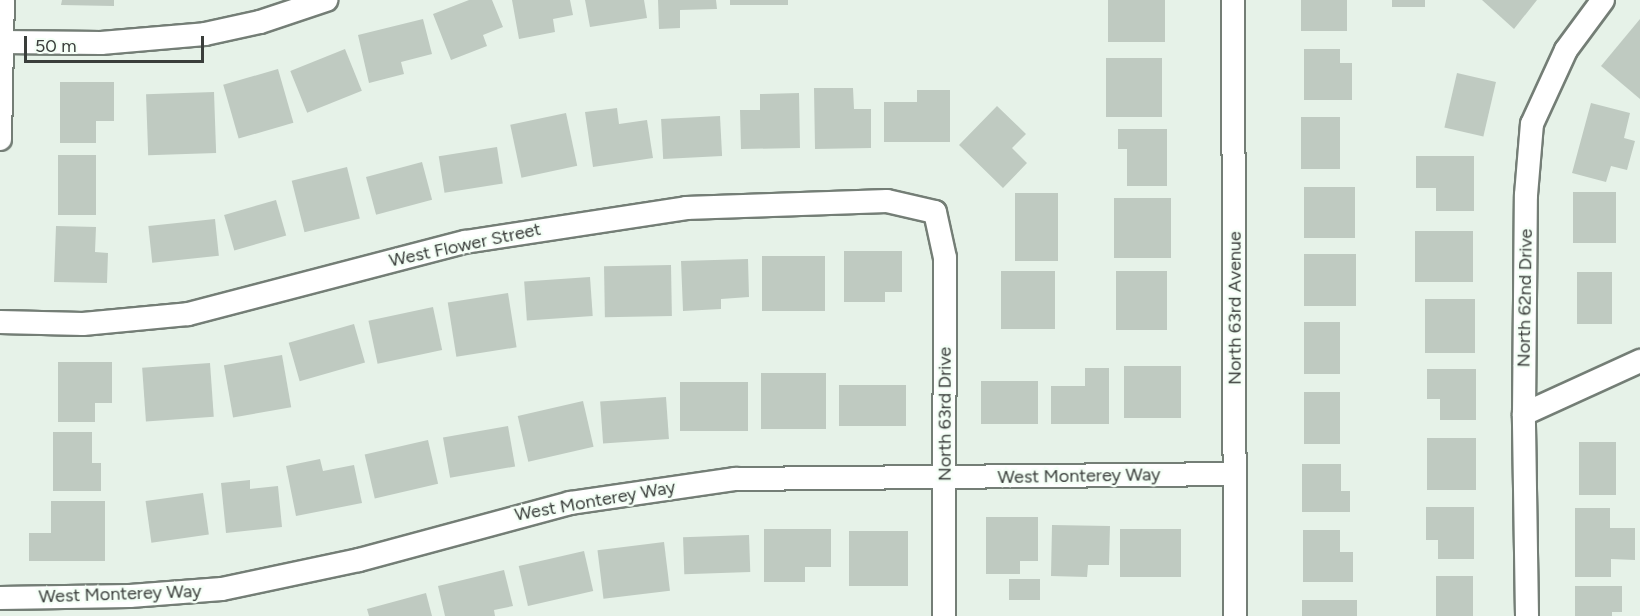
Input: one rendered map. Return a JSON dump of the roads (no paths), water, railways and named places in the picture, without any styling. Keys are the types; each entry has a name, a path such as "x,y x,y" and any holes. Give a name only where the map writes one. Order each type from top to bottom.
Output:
{"street":[{"path":"0,140 3,0"},
{"path":"2,42 101,43 205,34 260,22 326,0"},
{"name":"North 63rd Avenue","path":"1233,0 1235,616"},
{"name":"North 62nd Drive","path":"1527,616 1524,414 1526,195 1532,124 1566,50 1603,0"},
{"name":"West Flower Street","path":"0,322 83,324 188,314 465,242 686,208 887,201 935,212"},
{"name":"North 63rd Drive","path":"935,212 945,258 944,616"},
{"path":"1524,414 1640,361"},
{"name":"West Monterey Way","path":"0,598 130,596 222,589 359,560 511,516 621,493 735,479 1235,474"}]}
